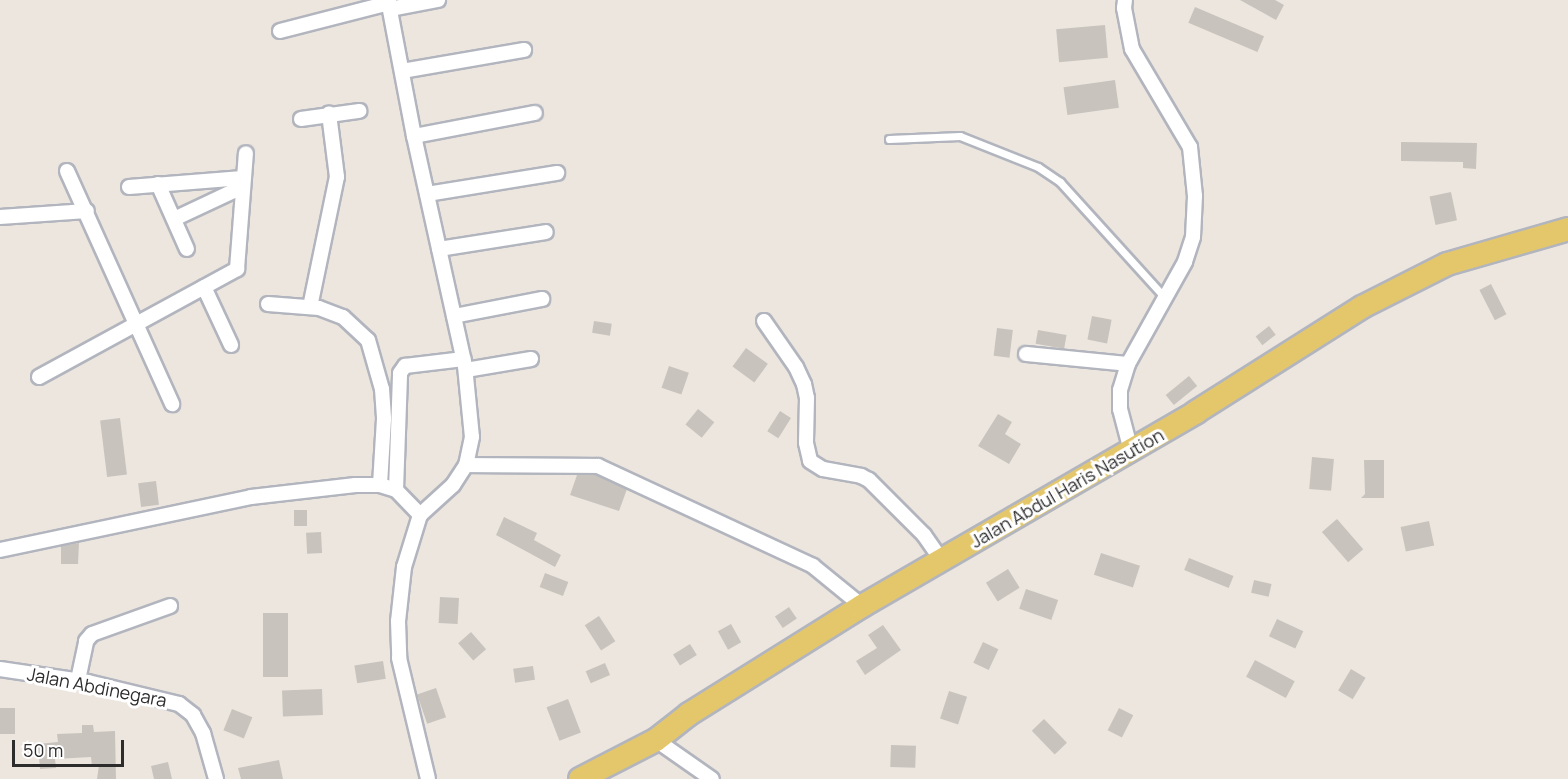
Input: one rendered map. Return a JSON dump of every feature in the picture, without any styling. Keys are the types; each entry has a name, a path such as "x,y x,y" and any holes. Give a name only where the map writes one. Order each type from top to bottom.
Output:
{"main road":[{"name":"Jalan Abdul Haris Nasution","path":"580,779 656,740 689,714 862,606 1131,451 1401,285 1447,264 1568,229"}],"street":[{"path":"280,31 389,4 438,0"},
{"path":"1125,0 1126,23 1132,49 1190,147 1194,168 1193,237 1185,262 1128,364 1120,390 1119,401 1131,451"},
{"path":"389,4 414,136 465,364 472,437 466,465 453,485 420,516 404,567 398,621 399,658 428,779"},
{"path":"402,71 524,50"},
{"path":"301,119 359,111"},
{"path":"414,136 535,113"},
{"path":"310,307 337,177 330,114"},
{"path":"39,376 237,269 246,153"},
{"path":"67,171 172,404"},
{"path":"427,194 557,173"},
{"path":"129,187 159,184 242,183"},
{"path":"174,219 242,183"},
{"path":"159,184 187,249"},
{"path":"0,217 87,211"},
{"path":"439,249 546,232"},
{"path":"204,287 231,345"},
{"path":"454,316 542,299"},
{"path":"268,304 310,307 343,317 368,340 382,389 384,419 380,485"},
{"path":"764,321 796,367 804,384 807,406 806,443 810,461 823,469 861,476 869,480 924,534 942,561"},
{"path":"1026,354 1128,364"},
{"path":"396,490 400,373 405,366 531,359"},
{"path":"466,465 598,466 813,566 862,606"},
{"path":"0,550 251,497 356,485 380,485 396,490 420,516"},
{"path":"78,681 86,641 92,634 171,606"},
{"name":"Jalan Abdinegara","path":"0,669 78,681 185,708 204,733 216,779"},
{"path":"656,740 712,779"}],"lane":[{"path":"889,139 960,136 1038,167 1060,182 1165,298"}],"building":[{"path":"1240,0 1275,0 1284,5 1276,20"},
{"path":"1195,7 1264,36 1257,52 1188,23"},
{"path":"1105,25 1108,58 1059,62 1056,29"},
{"path":"1115,80 1119,108 1067,115 1064,87"},
{"path":"1401,142 1477,143 1476,169 1463,168 1463,162 1401,161"},
{"path":"1451,192 1457,220 1436,225 1429,197"},
{"path":"1491,284 1506,314 1495,320 1479,290"},
{"path":"1092,316 1112,320 1107,343 1087,340"},
{"path":"594,321 612,324 610,336 592,333"},
{"path":"1269,326 1276,335 1262,345 1256,336"},
{"path":"997,328 1013,330 1009,358 994,356"},
{"path":"1038,330 1067,335 1064,349 1036,344"},
{"path":"746,348 768,364 754,382 732,367"},
{"path":"669,366 689,373 681,395 662,388"},
{"path":"1189,376 1197,386 1174,405 1166,395"},
{"path":"698,409 714,422 702,438 685,425"},
{"path":"780,411 791,418 778,438 767,431"},
{"path":"998,414 1012,422 1005,434 1021,444 1009,464 978,446"},
{"path":"120,418 127,475 107,477 100,420"},
{"path":"1312,457 1334,459 1331,491 1309,489"},
{"path":"1364,460 1384,460 1384,498 1361,498 1365,494"},
{"path":"577,475 596,475 627,489 619,511 570,495"},
{"path":"156,481 159,505 141,507 138,483"},
{"path":"294,510 307,510 307,526 294,526"},
{"path":"504,517 537,533 534,540 561,555 555,567 496,535"},
{"path":"1337,519 1363,549 1348,562 1322,532"},
{"path":"1429,521 1434,545 1406,551 1401,527"},
{"path":"321,532 322,553 307,554 306,533"},
{"path":"79,543 78,564 61,564 61,546"},
{"path":"1101,553 1140,566 1133,588 1094,575"},
{"path":"1189,558 1234,576 1229,588 1184,570"},
{"path":"1008,569 1020,588 998,601 986,583"},
{"path":"545,573 568,582 563,596 540,587"},
{"path":"1254,580 1272,584 1269,597 1251,593"},
{"path":"1026,589 1058,600 1051,620 1019,609"},
{"path":"440,597 459,598 458,624 439,623"},
{"path":"789,607 797,619 783,628 775,617"},
{"path":"263,613 288,613 288,677 263,677"},
{"path":"599,616 615,641 601,650 585,625"},
{"path":"1277,619 1303,631 1295,648 1269,636"},
{"path":"731,624 741,642 728,650 718,631"},
{"path":"883,625 901,650 865,675 856,661 877,648 868,635"},
{"path":"471,632 486,649 473,661 458,643"},
{"path":"983,642 998,649 989,670 973,663"},
{"path":"690,644 697,655 680,666 673,655"},
{"path":"1255,660 1295,681 1286,698 1246,677"},
{"path":"383,661 386,679 357,683 354,666"},
{"path":"605,663 610,675 591,683 586,671"},
{"path":"533,666 535,680 515,683 513,669"},
{"path":"1351,669 1366,678 1353,699 1338,690"},
{"path":"436,688 446,717 427,724 417,695"},
{"path":"322,689 323,715 283,716 282,690"},
{"path":"949,691 967,697 958,724 940,719"},
{"path":"568,699 581,733 559,741 547,707"},
{"path":"0,708 15,708 15,734 0,734"},
{"path":"1119,708 1133,715 1122,738 1108,730"},
{"path":"232,709 252,717 244,739 223,730"},
{"path":"1044,719 1067,743 1055,755 1032,731"},
{"path":"82,725 93,725 94,732 115,731 116,779 97,779 99,765 92,766 91,757 55,759 56,768 40,769 38,744 58,742 57,734 82,733"},
{"path":"891,745 916,746 915,768 890,767"},
{"path":"279,760 283,779 241,779 238,768"},
{"path":"168,762 172,779 154,779 151,766"}]}
